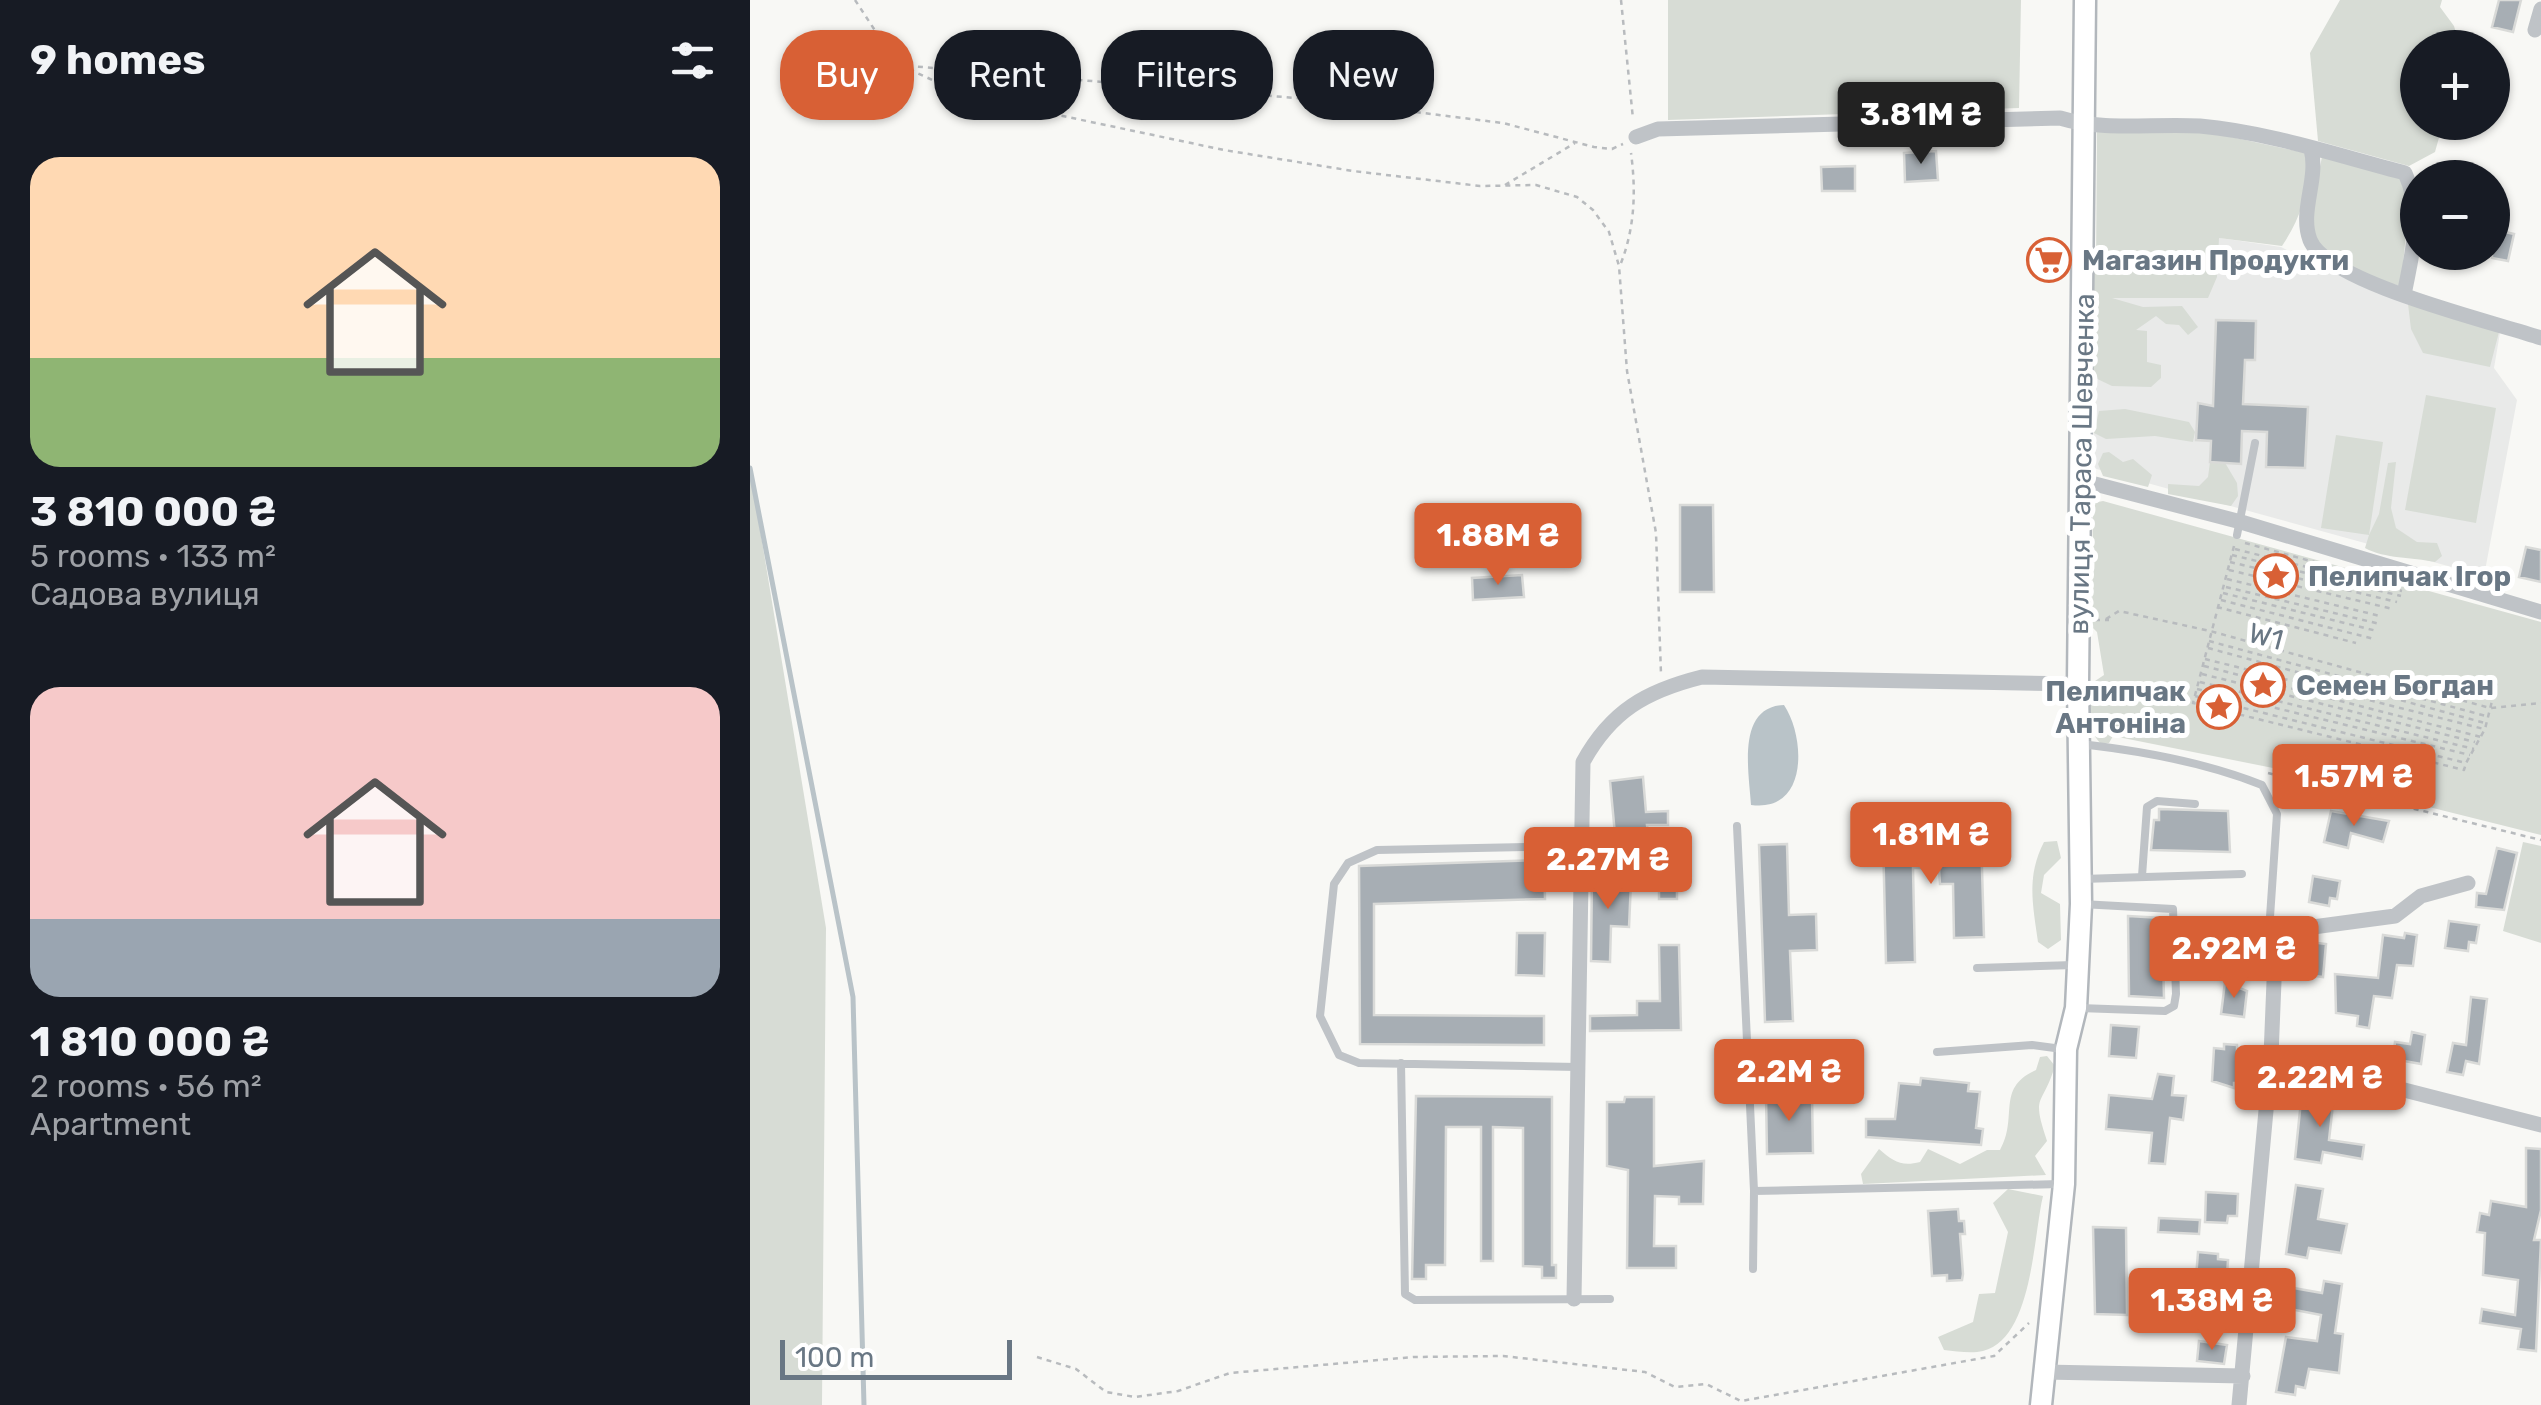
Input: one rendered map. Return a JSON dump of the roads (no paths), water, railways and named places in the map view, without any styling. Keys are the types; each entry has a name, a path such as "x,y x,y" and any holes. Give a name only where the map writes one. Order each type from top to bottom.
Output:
{"street":[{"name":"вулиця Тараса Шевченка","path":"2041,1405 2064,1184 2066,1049 2076,1008 2082,879 2078,684 2085,0"},
{"path":"2535,30 2541,10"},
{"path":"1636,137 1658,129 2060,118 2086,126 2202,126 2405,173 2416,197 2418,224 2404,295"},
{"path":"2311,149 2315,163 2306,224 2311,244 2323,259 2404,295 2541,338"},
{"path":"2080,491 2094,484 2238,532 2541,612"},
{"path":"1574,1299 1584,762 1601,730 1628,705 1661,688 1740,674 2078,684"},
{"path":"2239,1405 2271,1056 2276,932 2395,916 2421,896 2468,883"},
{"path":"2271,1056 2541,1125"},
{"path":"2044,1372 2243,1376"}],"lane":[{"path":"2238,532 2255,443"},
{"path":"2078,755 2089,745 2130,750 2194,762 2262,785 2277,814 2270,917 2276,932"},
{"path":"2142,876 2147,807 2157,802 2195,804"},
{"path":"1737,826 1754,1191 1753,1270"},
{"path":"1578,1068 1359,1062 1338,1055 1320,1016 1334,884 1348,863 1377,850 1582,846"},
{"path":"2082,879 2242,874"},
{"path":"2076,1008 2165,1011 2174,1006 2176,994 2173,909 2081,904"},
{"path":"1977,968 2078,964"},
{"path":"1937,1052 2032,1045 2066,1049"},
{"path":"1401,1064 1404,1294 1414,1300 1610,1298"},
{"path":"1754,1191 2064,1184"}],"waterway":[{"path":"750,468 853,997 864,1405"}],"place":[{"name":"Магазин Продукти","path":"2049,260"},
{"name":"Пелипчак Ігор","path":"2276,576"},
{"name":"Семен Богдан","path":"2263,685"},
{"name":"Пелипчак Антоніна","path":"2219,707"}]}
